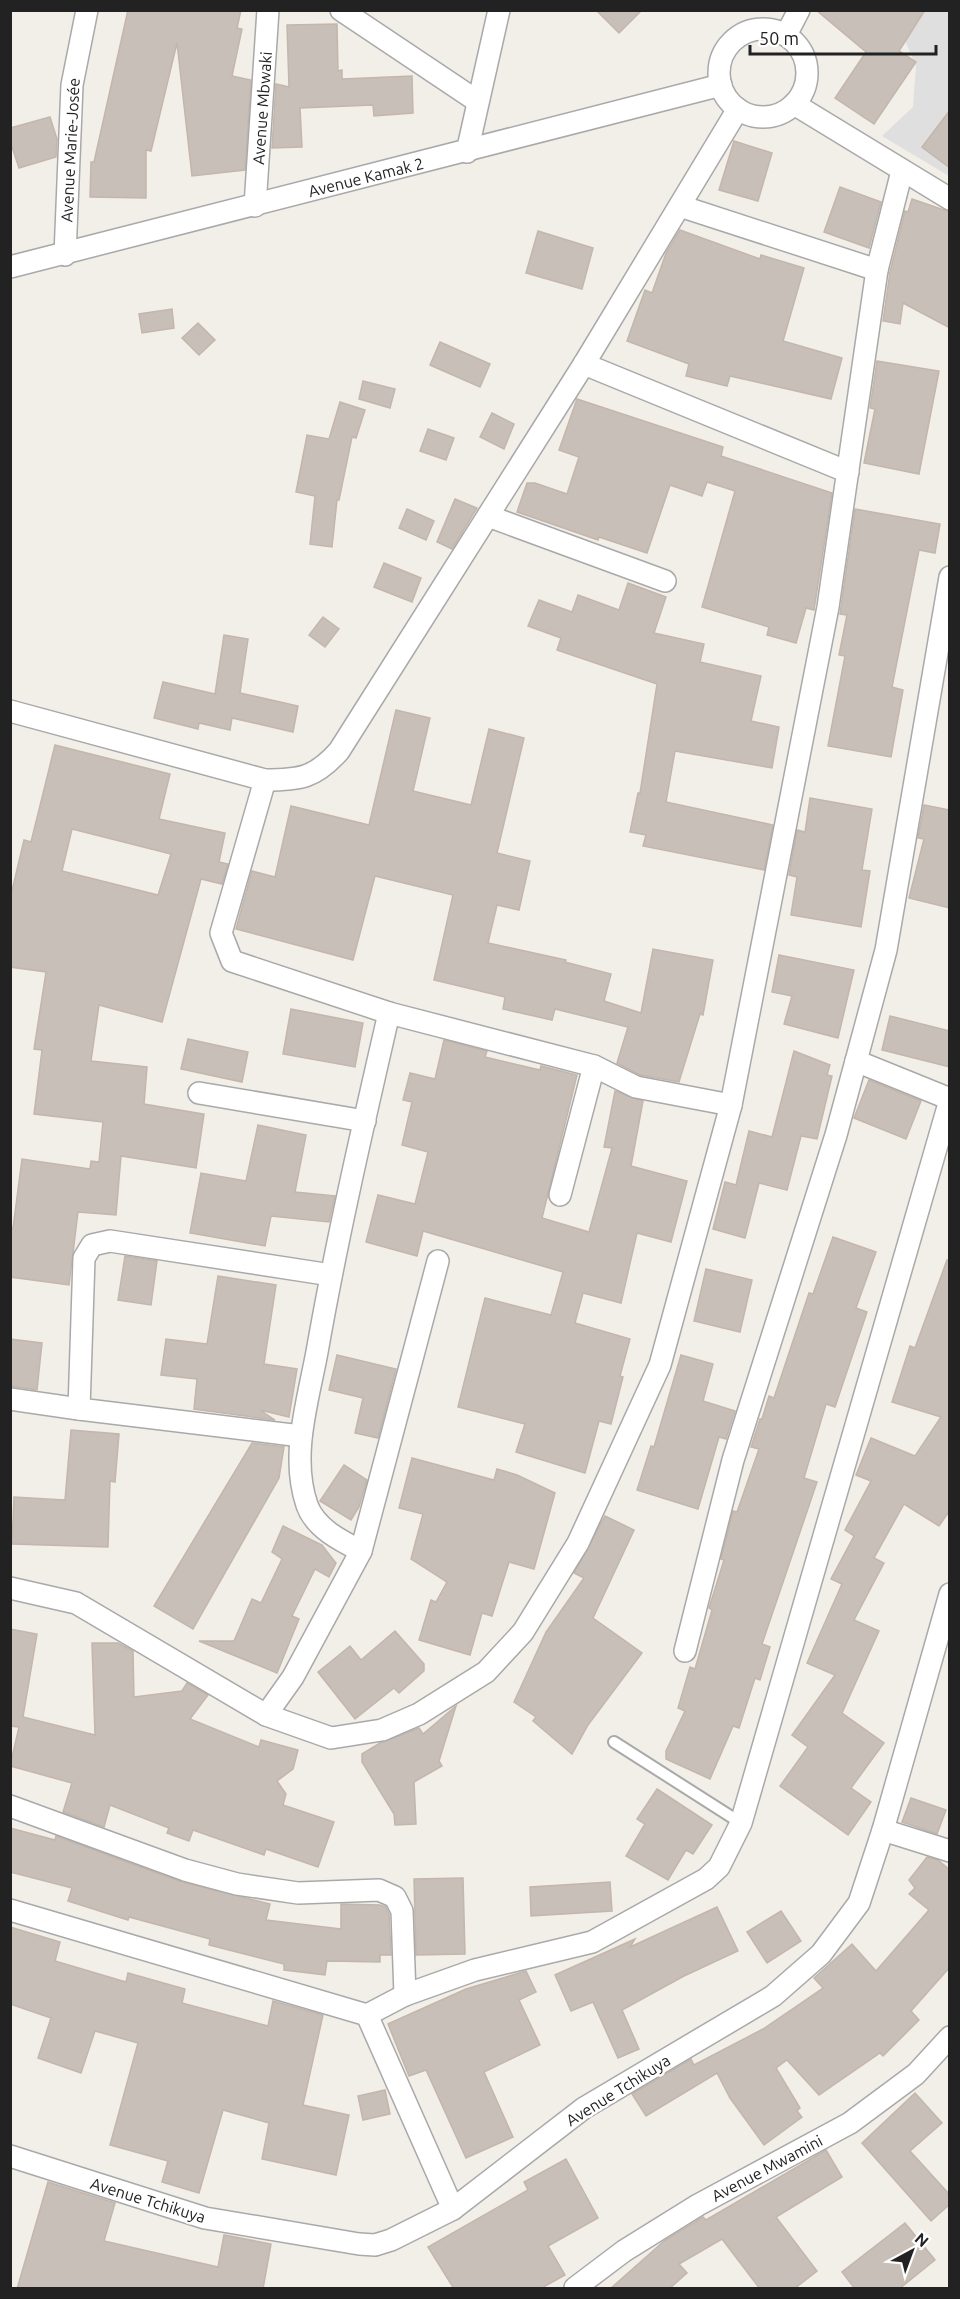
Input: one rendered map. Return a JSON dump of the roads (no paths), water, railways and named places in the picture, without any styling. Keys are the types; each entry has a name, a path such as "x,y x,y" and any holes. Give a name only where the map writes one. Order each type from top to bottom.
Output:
{"street":[{"name":"Avenue Marie-Josée","path":"65,255 72,85 87,10"},
{"name":"Avenue Mbwaki","path":"255,206 268,10"},
{"path":"341,10 477,101"},
{"path":"467,152 499,10"},
{"path":"786,35 799,10"},
{"path":"760,28 786,35 798,46 805,60 807,76 803,91 794,104 773,116 749,114 738,109 721,86 721,59 736,38 760,28"},
{"name":"Avenue Kamak 2","path":"10,267 65,255 721,86"},
{"path":"794,104 950,199"},
{"path":"10,711 265,780 300,778 323,769 339,751 584,364 738,109"},
{"path":"10,1588 76,1603 266,1715 331,1738 382,1730 419,1714 486,1672 523,1632 578,1543 660,1365 731,1105 828,607 877,270 902,171"},
{"path":"680,206 877,270"},
{"path":"584,364 848,472"},
{"path":"488,516 665,581"},
{"path":"685,1651 733,1461 836,1135 886,950 950,577"},
{"path":"265,780 221,933 232,961 389,1013 594,1066 636,1087 731,1105"},
{"path":"361,1551 332,1537 307,1508 301,1481 301,1436 330,1275 389,1013"},
{"path":"10,1910 367,2015 405,1995 475,1970 592,1942 706,1879 719,1867 741,1823 950,1100 856,1061"},
{"path":"560,1195 594,1066"},
{"path":"199,1093 365,1121"},
{"path":"79,1409 84,1258 92,1245 110,1241 330,1275"},
{"path":"266,1715 293,1677 361,1551 438,1261"},
{"path":"10,1399 301,1436"},
{"name":"Avenue Tchikuya","path":"10,2156 205,2218 359,2244 375,2245 391,2240 453,2209 584,2108 773,1996 820,1954 859,1903 883,1830 950,1594"},
{"path":"10,1806 185,1870 237,1884 298,1893 379,1890 395,1897 402,1911 405,1995"},
{"path":"883,1830 950,1851"},
{"path":"367,2015 453,2209"},
{"name":"Avenue Mwamini","path":"575,2289 624,2251 698,2205 850,2123 916,2074 950,2037"}],"lane":[{"path":"614,1742 741,1823"}]}
